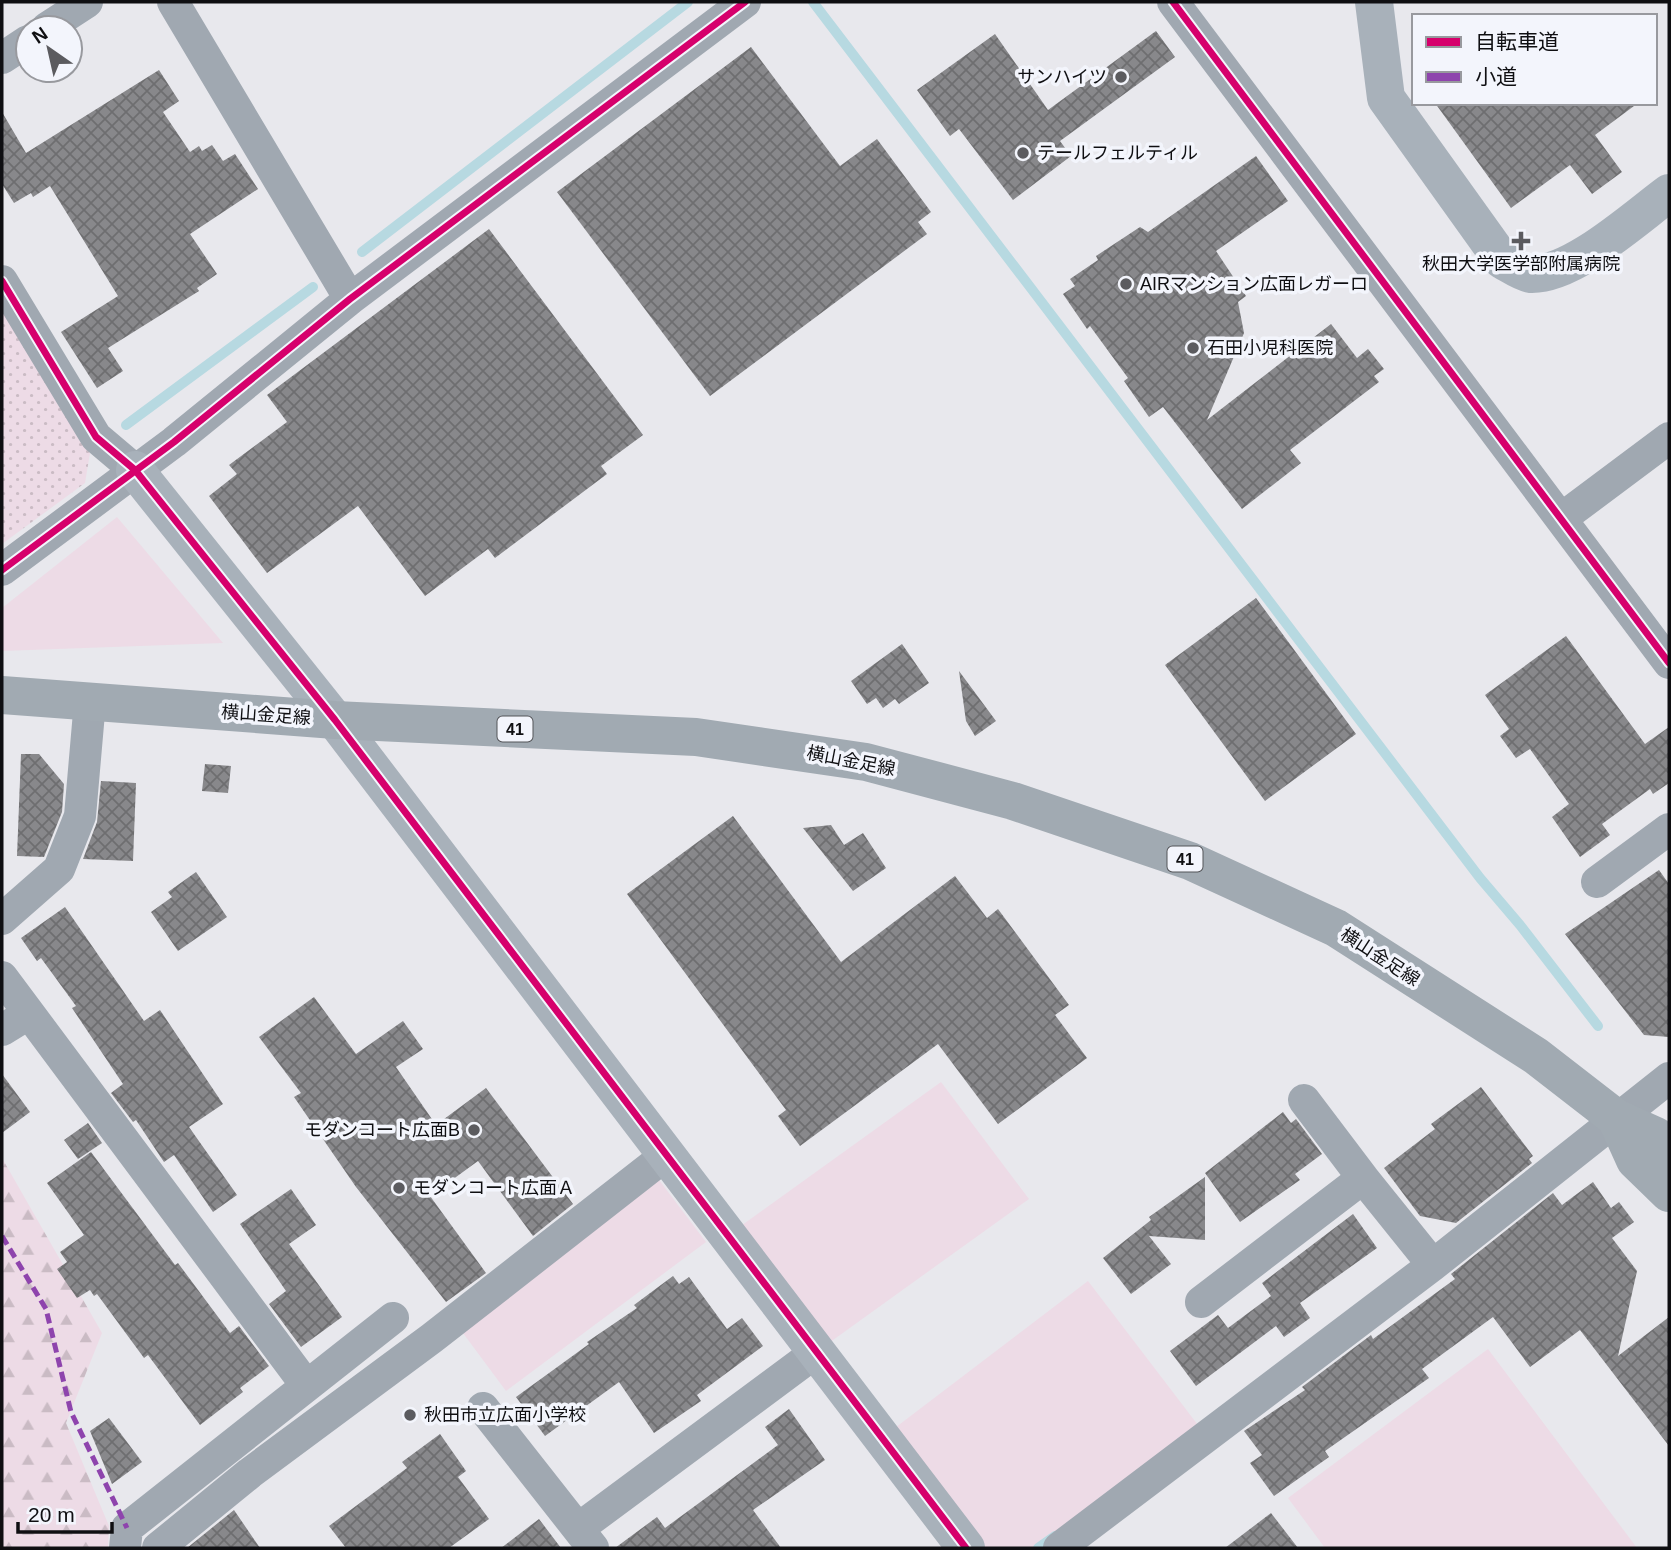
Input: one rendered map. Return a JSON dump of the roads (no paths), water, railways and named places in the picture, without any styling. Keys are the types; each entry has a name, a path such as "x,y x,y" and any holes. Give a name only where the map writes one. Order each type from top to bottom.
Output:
{"main road":[{"name":"横山金足線","path":"2,695 335,720 696,737 866,762 1025,804 1190,861 1336,928 1536,1056 1616,1118 1656,1136 1669,1147"},
{"name":"横山金足線","path":"1616,1118 1635,1160 1669,1193"}],"street":[{"path":"69,14 88,2"},
{"path":"173,2 351,299"},
{"path":"2,570 135,470 351,299 745,2"},
{"path":"1173,2 1666,653"},
{"path":"1374,2 1386,98 1502,260 1529,274 1557,271 1579,260 1669,193"},
{"path":"2,281 96,437 135,470 335,720 665,1157 966,1548"},
{"path":"1562,518 1669,438"},
{"path":"2,919 58,869 80,816 90,701"},
{"path":"1597,882 1669,829"},
{"path":"2,978 306,1385"},
{"path":"2,1030 28,1014"},
{"path":"1059,1548 1428,1259 1669,1078"},
{"path":"1304,1100 1428,1259"},
{"path":"158,1548 250,1474 432,1338 665,1157"},
{"path":"1201,1302 1363,1178"},
{"path":"125,1548 127,1528 393,1318"},
{"path":"483,1408 586,1538 815,1353"}],"waterway":[{"path":"362,252 688,2"},
{"path":"813,2 1480,878 1598,1026"},
{"path":"126,425 313,287"},
{"path":"1038,1548 1055,1536"}],"place":[{"name":"サンハイツ","path":"1121,77"},
{"name":"テールフェルティル","path":"1023,153"},
{"name":"秋田大学医学部附属病院","path":"1521,241"},
{"name":"AIRマンション広面レガーロ","path":"1126,284"},
{"name":"石田小児科医院","path":"1193,348"},
{"name":"モダンコート広面B","path":"474,1130"},
{"name":"モダンコート広面Ａ","path":"399,1188"},
{"name":"秋田市立広面小学校","path":"410,1415"}]}
